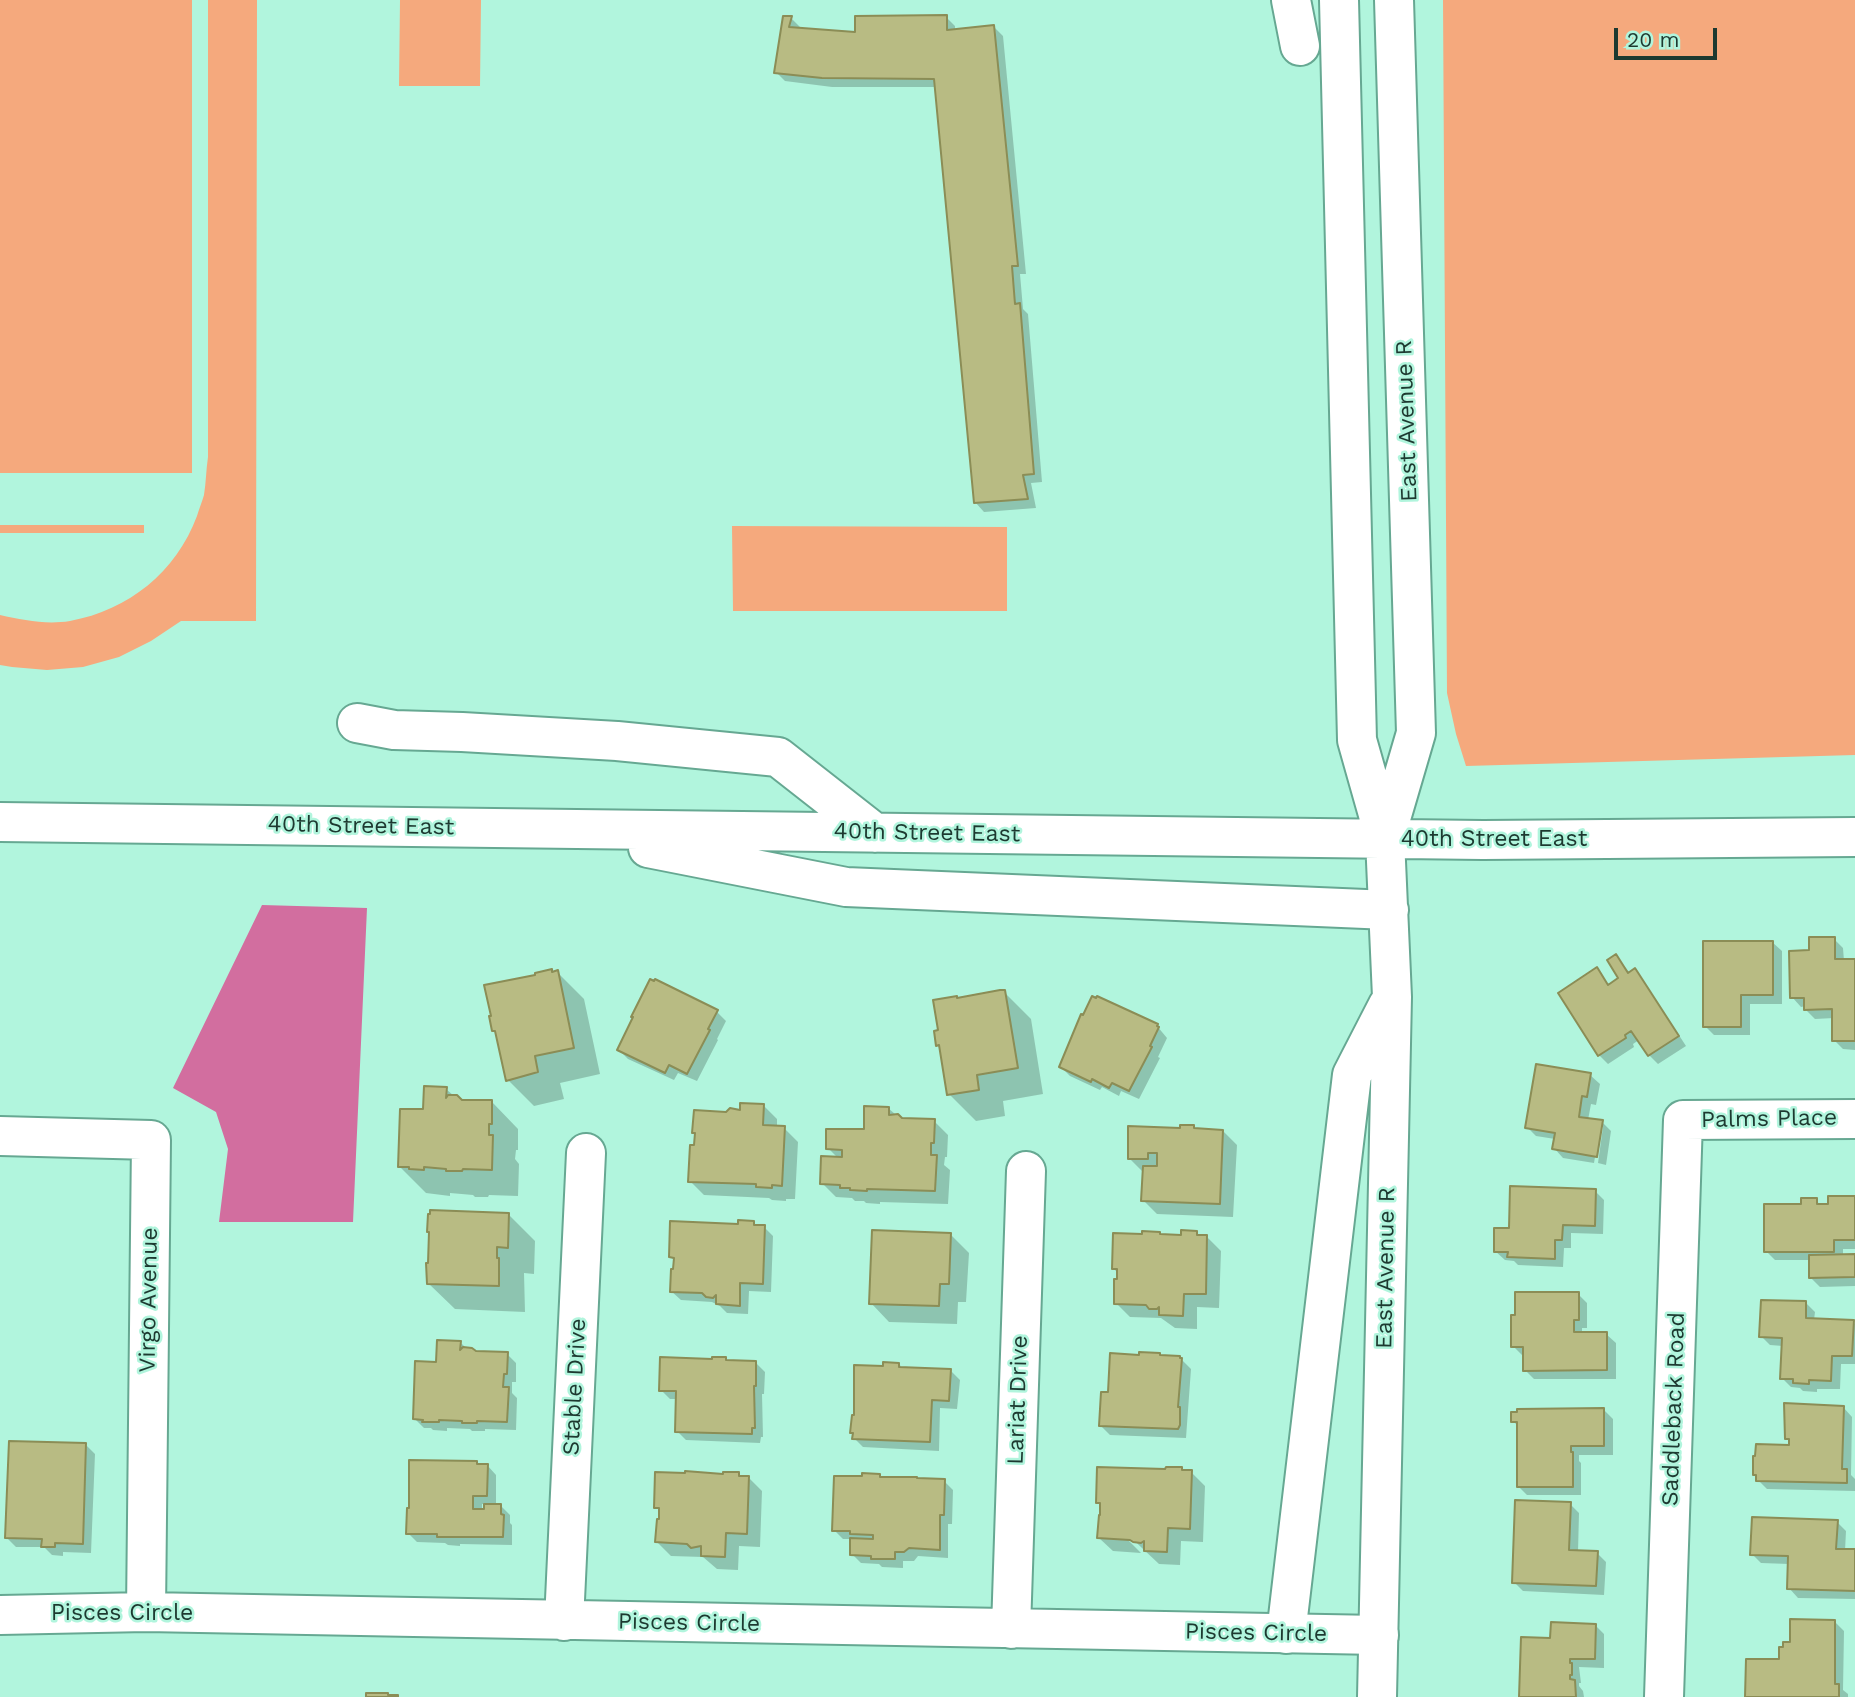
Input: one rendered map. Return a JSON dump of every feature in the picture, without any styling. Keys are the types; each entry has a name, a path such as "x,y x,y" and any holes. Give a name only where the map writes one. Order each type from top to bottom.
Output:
{"main road":[{"path":"1291,0 1300,46"},
{"name":"East Avenue R","path":"1339,0 1357,740 1385,839 1392,997 1377,1697"},
{"path":"1372,0 1396,55"},
{"name":"East Avenue R","path":"1385,839 1416,733 1394,0"},
{"path":"357,723 394,730 617,741 778,757 875,833"},
{"name":"40th Street East","path":"0,822 1483,840 1855,837"},
{"path":"553,829 846,887 1389,910"},
{"path":"1286,1633 1352,1076 1392,997"},
{"name":"Palms Place","path":"1683,1120 1855,1119"},
{"name":"Saddleback Road","path":"1664,1697 1683,1120"},
{"name":"Virgo Avenue","path":"0,1136 151,1140 146,1612"},
{"name":"Stable Drive","path":"564,1621 586,1153"},
{"name":"Lariat Drive","path":"1011,1629 1026,1171"},
{"name":"Pisces Circle","path":"0,1615 146,1612 1378,1635"}],"shaded area":[{"path":"0,0 192,0 192,473 0,473"},
{"path":"208,0 257,0 256,621 181,621 151,641 119,657 83,667 47,670 0,665 0,615 43,622 70,621 92,616 131,598 163,571 177,554 188,536 203,498 208,457"},
{"path":"400,0 481,0 480,86 399,86"},
{"path":"1443,0 1855,0 1855,755 1466,766 1447,693"},
{"path":"0,525 144,525 144,533 0,533"},
{"path":"732,526 1007,527 1007,611 733,611"},
{"path":"262,905 367,908 353,1222 219,1222 228,1149 216,1112 173,1088"}],"building":[{"path":"947,15 947,30 994,25 1018,266 1012,266 1015,304 1020,303 1034,474 1023,475 1028,499 974,503 934,79 822,78 774,73 783,16 792,16 789,27 855,32 855,16"},
{"path":"1809,937 1835,937 1835,959 1855,959 1855,1041 1832,1041 1832,1009 1804,1010 1804,998 1790,998 1789,951 1809,950"},
{"path":"1703,941 1773,941 1773,995 1741,995 1741,1027 1703,1027"},
{"path":"1616,954 1628,973 1635,968 1679,1036 1648,1056 1631,1031 1625,1035 1626,1038 1598,1056 1558,993 1597,967 1608,985 1618,978 1607,960"},
{"path":"552,969 552,972 558,970 574,1048 535,1056 538,1072 506,1081 495,1031 492,1031 484,985"},
{"path":"650,979 718,1010 687,1074 669,1065 665,1073 617,1050"},
{"path":"1005,990 1018,1068 977,1075 979,1090 947,1095 939,1045 936,1046 934,1031 938,1030 933,1000"},
{"path":"1092,996 1158,1024 1150,1046 1152,1047 1129,1091 1112,1083 1109,1088 1092,1079 1091,1082 1059,1067 1081,1014 1083,1015"},
{"path":"1536,1064 1591,1073 1587,1097 1582,1096 1579,1117 1603,1120 1597,1157 1552,1149 1555,1133 1525,1128"},
{"path":"424,1086 447,1087 446,1098 448,1095 457,1095 462,1100 492,1100 489,1135 493,1135 492,1170 446,1171 424,1167 424,1170 398,1167 400,1109 423,1109"},
{"path":"740,1103 764,1104 763,1125 785,1126 782,1186 772,1185 772,1188 756,1187 756,1184 688,1182 690,1145 694,1145 695,1133 692,1133 694,1110 740,1110"},
{"path":"864,1106 889,1107 889,1115 898,1114 902,1118 935,1119 931,1155 937,1155 935,1191 850,1190 840,1188 840,1185 820,1184 821,1156 842,1157 842,1150 826,1149 826,1129 864,1129"},
{"path":"1180,1125 1223,1130 1220,1204 1141,1201 1143,1166 1157,1166 1157,1153 1148,1153 1148,1159 1128,1159 1128,1126 1180,1128"},
{"path":"1510,1186 1596,1189 1595,1226 1563,1225 1562,1240 1555,1240 1555,1259 1507,1257 1508,1252 1494,1252 1494,1228 1509,1228"},
{"path":"1828,1196 1855,1196 1855,1240 1834,1240 1834,1252 1764,1252 1764,1204 1801,1204 1801,1198 1817,1198 1817,1204 1828,1204"},
{"path":"430,1210 509,1213 508,1248 497,1247 499,1286 427,1284 427,1232"},
{"path":"738,1220 765,1225 763,1284 740,1283 740,1306 716,1304 716,1295 713,1298 702,1293 670,1292 674,1258 669,1257 670,1221 738,1224"},
{"path":"872,1230 951,1233 949,1284 940,1284 939,1306 869,1304"},
{"path":"1181,1230 1207,1235 1206,1294 1184,1294 1183,1316 1159,1315 1159,1307 1149,1309 1146,1305 1114,1304 1114,1279 1117,1279 1117,1269 1112,1269 1113,1233 1142,1234 1142,1231 1181,1235"},
{"path":"1855,1254 1855,1277 1809,1278 1809,1255"},
{"path":"1515,1292 1579,1292 1579,1320 1574,1320 1574,1332 1607,1332 1607,1370 1523,1371 1523,1347 1511,1347 1511,1315 1515,1315"},
{"path":"1761,1300 1806,1301 1806,1318 1854,1320 1852,1356 1832,1356 1831,1381 1809,1380 1809,1384 1793,1383 1793,1379 1780,1379 1782,1338 1759,1337"},
{"path":"437,1340 461,1341 460,1350 463,1347 476,1351 508,1352 507,1374 504,1374 503,1387 509,1387 507,1422 422,1422 423,1420 413,1419 415,1361 436,1362"},
{"path":"1139,1352 1182,1358 1178,1429 1099,1426 1101,1392 1108,1392 1110,1353 1139,1355"},
{"path":"660,1357 726,1357 726,1360 756,1361 755,1428 752,1428 752,1434 675,1432 676,1391 659,1391"},
{"path":"883,1362 899,1363 899,1367 951,1369 949,1401 932,1400 930,1442 852,1439 853,1433 850,1433 854,1415 854,1365 883,1366"},
{"path":"1784,1403 1844,1406 1842,1469 1847,1469 1847,1483 1756,1481 1756,1475 1753,1475 1753,1456 1756,1444 1789,1445 1789,1439 1785,1439"},
{"path":"1604,1408 1604,1446 1571,1446 1573,1487 1517,1487 1517,1422 1511,1422 1511,1412 1517,1412 1517,1409"},
{"path":"9,1441 86,1443 83,1544 55,1543 55,1547 41,1547 42,1539 5,1538"},
{"path":"409,1460 477,1461 477,1464 488,1464 487,1496 473,1496 473,1509 484,1509 484,1504 501,1504 501,1514 504,1515 503,1537 406,1534"},
{"path":"1097,1467 1182,1467 1182,1470 1192,1470 1190,1529 1168,1528 1167,1552 1144,1551 1144,1541 1141,1543 1097,1538 1100,1503 1096,1503"},
{"path":"655,1472 723,1474 739,1472 739,1476 749,1476 747,1534 726,1533 725,1557 701,1556 701,1546 691,1548 687,1544 655,1542 659,1508 654,1508"},
{"path":"862,1473 880,1474 880,1477 945,1479 944,1515 940,1515 940,1550 909,1548 904,1552 895,1552 895,1559 871,1559 871,1556 850,1555 850,1538 873,1539 873,1535 832,1531 834,1476 862,1476"},
{"path":"1515,1500 1571,1502 1569,1550 1598,1551 1596,1586 1512,1583"},
{"path":"1752,1517 1838,1520 1836,1549 1855,1549 1855,1591 1787,1589 1788,1556 1750,1555"},
{"path":"1790,1619 1835,1620 1835,1684 1839,1684 1839,1697 1745,1697 1746,1659 1779,1659 1779,1647 1783,1647 1783,1642 1790,1642"},
{"path":"1551,1622 1596,1624 1595,1659 1570,1659 1570,1679 1575,1680 1576,1697 1519,1697 1521,1637 1550,1638"},
{"path":"366,1693 388,1693 398,1697 366,1697"}]}
